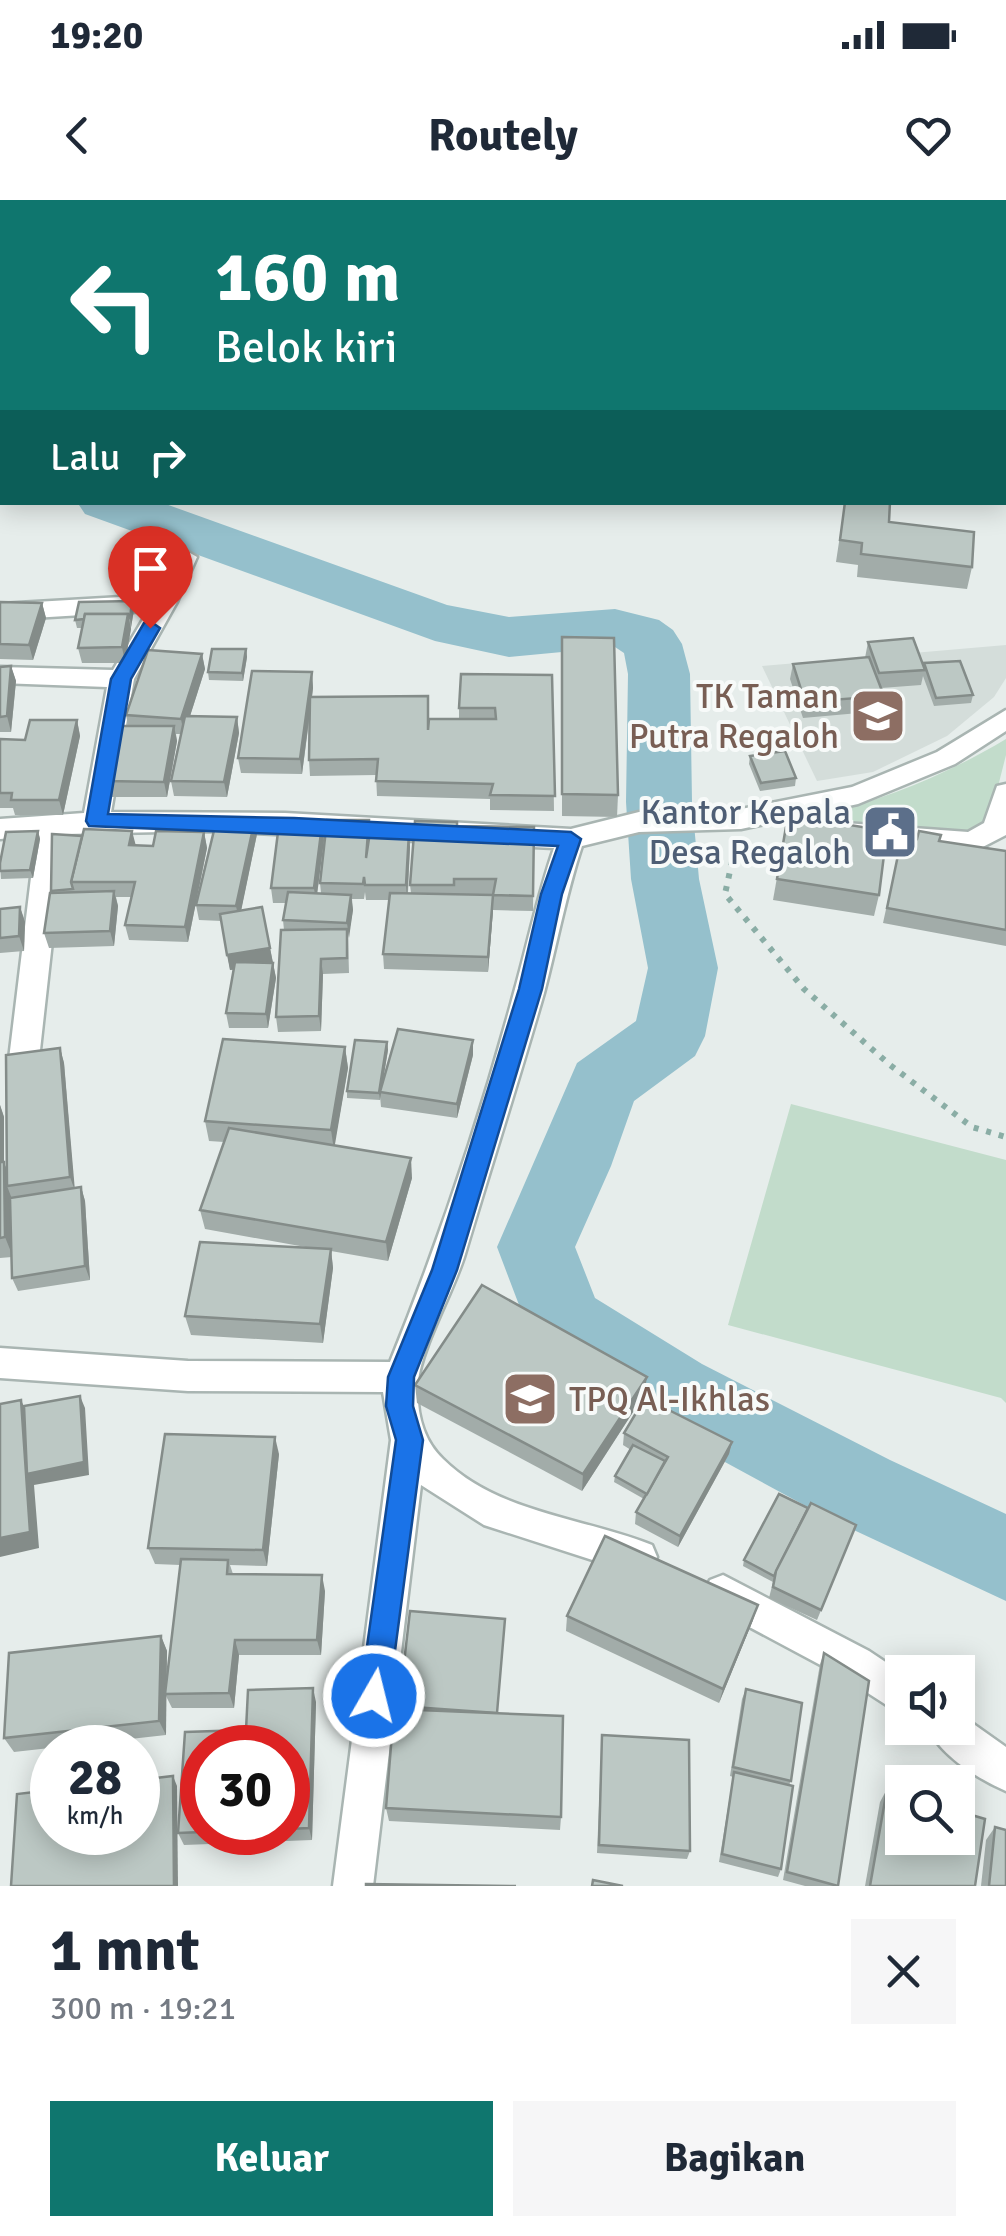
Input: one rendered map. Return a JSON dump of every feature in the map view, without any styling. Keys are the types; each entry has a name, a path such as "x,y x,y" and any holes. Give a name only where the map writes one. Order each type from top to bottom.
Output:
{"street":[{"path":"96,821 121,679 165,602 185,557"},
{"path":"0,612 165,602"},
{"path":"0,675 121,679"},
{"path":"0,829 96,821 294,825 571,839 639,822 741,820 858,795 928,766 1006,719"},
{"path":"799,808 832,831 973,842 996,829 1006,793"},
{"path":"24,1060 51,824"},
{"path":"571,839 552,894 530,989 444,1270 401,1377 400,1406 409,1440 430,1471 442,1481 497,1512 660,1566"},
{"path":"0,1362 188,1376 401,1377"},
{"path":"353,1886 409,1440"},
{"path":"695,1579 856,1664 885,1684"},
{"path":"971,1745 1006,1771"}],"path":[{"path":"741,820 725,894 804,990 972,1127 1006,1137"}],"shaded area":[{"name":"TK Taman Putra Regaloh","path":"1006,645 1006,678 994,697 947,736 873,772 817,781 762,666"}],"green space":[{"path":"1006,739 1006,755 989,822 974,831 941,835 836,827 822,815 917,784"},
{"path":"791,1104 1006,1160 1006,1403 1001,1398 728,1325"}],"building":[{"path":"845,505 890,505 889,522 974,532 972,567 861,554 862,543 840,540"},
{"path":"132,601 130,619 128,614 85,614 84,619 75,620 79,602"},
{"path":"0,602 42,603 29,645 0,644"},
{"path":"85,614 128,614 122,647 78,648"},
{"path":"562,637 614,638 618,795 562,794"},
{"path":"913,638 925,670 879,673 868,642"},
{"path":"212,649 246,649 242,673 208,672"},
{"path":"148,650 202,654 181,719 126,715"},
{"path":"869,657 884,696 805,702 793,664"},
{"path":"960,661 973,695 936,698 924,663"},
{"path":"11,666 7,716 0,717 0,667"},
{"path":"252,671 312,672 300,759 238,758"},
{"path":"461,674 552,675 555,796 490,795 493,784 376,781 378,759 309,760 310,697 428,696 428,730 429,719 496,719 495,708 459,708"},
{"path":"185,716 237,717 224,782 171,781"},
{"path":"30,720 77,720 59,800 11,800 12,793 0,793 0,739 25,740"},
{"path":"118,726 174,726 164,782 106,781"},
{"path":"785,751 796,778 761,783 750,756"},
{"path":"788,815 887,831 879,895 777,879"},
{"path":"217,818 255,819 236,906 196,905"},
{"path":"327,820 369,820 366,858 370,832 409,832 406,885 365,885 364,877 363,884 320,883"},
{"path":"415,821 534,827 533,896 493,895 496,879 454,879 454,885 410,885"},
{"path":"279,824 322,825 314,888 271,888"},
{"path":"84,829 132,831 129,845 153,846 156,831 204,832 185,927 125,925 135,882 71,882"},
{"path":"38,831 30,870 0,871 6,832"},
{"path":"919,831 941,835 939,841 1006,851 1006,930 887,908 902,836 917,839"},
{"path":"52,834 82,836 71,882 73,889 51,891"},
{"path":"114,891 110,931 44,933 50,893"},
{"path":"288,892 351,895 347,923 283,920"},
{"path":"390,893 493,895 488,957 383,954"},
{"path":"20,907 19,936 0,938 0,909"},
{"path":"262,907 270,948 227,955 220,914"},
{"path":"347,929 347,958 321,959 319,1016 276,1017 281,930"},
{"path":"235,962 273,963 266,1014 226,1013"},
{"path":"398,1029 473,1040 457,1104 380,1092"},
{"path":"223,1039 345,1047 331,1130 205,1121"},
{"path":"355,1040 387,1042 379,1093 347,1091"},
{"path":"60,1048 70,1177 7,1186 6,1055"},
{"path":"229,1128 411,1158 386,1242 200,1210"},
{"path":"0,1162 4,1162 5,1237 0,1238"},
{"path":"81,1187 85,1266 12,1278 10,1198"},
{"path":"200,1242 331,1249 320,1324 185,1316"},
{"name":"TPQ Al-Ikhlas","path":"482,1285 647,1377 583,1474 415,1385"},
{"path":"80,1396 84,1462 27,1474 24,1406"},
{"path":"645,1398 732,1442 680,1536 636,1512 668,1457 624,1433"},
{"path":"21,1400 30,1532 0,1538 0,1404"},
{"path":"165,1434 275,1437 263,1550 148,1548"},
{"path":"633,1445 665,1461 647,1494 615,1476"},
{"path":"779,1494 808,1508 774,1576 744,1560"},
{"path":"811,1503 856,1525 821,1610 773,1587 776,1571"},
{"path":"605,1536 758,1605 723,1689 567,1616"},
{"path":"181,1559 228,1560 227,1574 322,1575 317,1640 235,1640 229,1693 165,1694"},
{"path":"410,1611 505,1619 497,1713 399,1706"},
{"path":"161,1636 159,1721 30,1725 30,1735 4,1738 9,1653"},
{"path":"824,1653 869,1681 838,1886 787,1872"},
{"path":"313,1688 310,1793 310,1725 246,1725 248,1690"},
{"path":"746,1689 802,1703 791,1781 733,1767"},
{"path":"394,1709 563,1716 561,1817 386,1808"},
{"path":"602,1735 689,1740 690,1851 599,1845"},
{"path":"734,1772 793,1786 781,1869 722,1854"},
{"path":"173,1776 174,1886 11,1886 17,1794 30,1793 30,1855 160,1855 160,1777"},
{"path":"885,1800 885,1855 975,1855 975,1816 985,1819 975,1886 870,1886"},
{"path":"995,1827 1006,1830 1006,1886 989,1886"},
{"path":"593,1880 623,1886 592,1886"},
{"path":"366,1884 516,1886 366,1886"}],"waterway":[{"path":"113,505 435,622 509,637 615,628 638,634 652,644 659,674 659,802 665,879 683,968 669,1036 603,1084 573,1166 536,1247 564,1322 673,1391 859,1489 1006,1558"}],"place":[{"name":"TK Taman Putra Regaloh","path":"878,716"},
{"name":"Kantor Kepala Desa Regaloh","path":"890,832"},
{"name":"TPQ Al-Ikhlas","path":"530,1399"}],"route":[{"path":"150,628 121,679 96,821 294,825 571,839 552,894 530,989 444,1270 401,1377 400,1406 409,1440 374,1696"}]}
